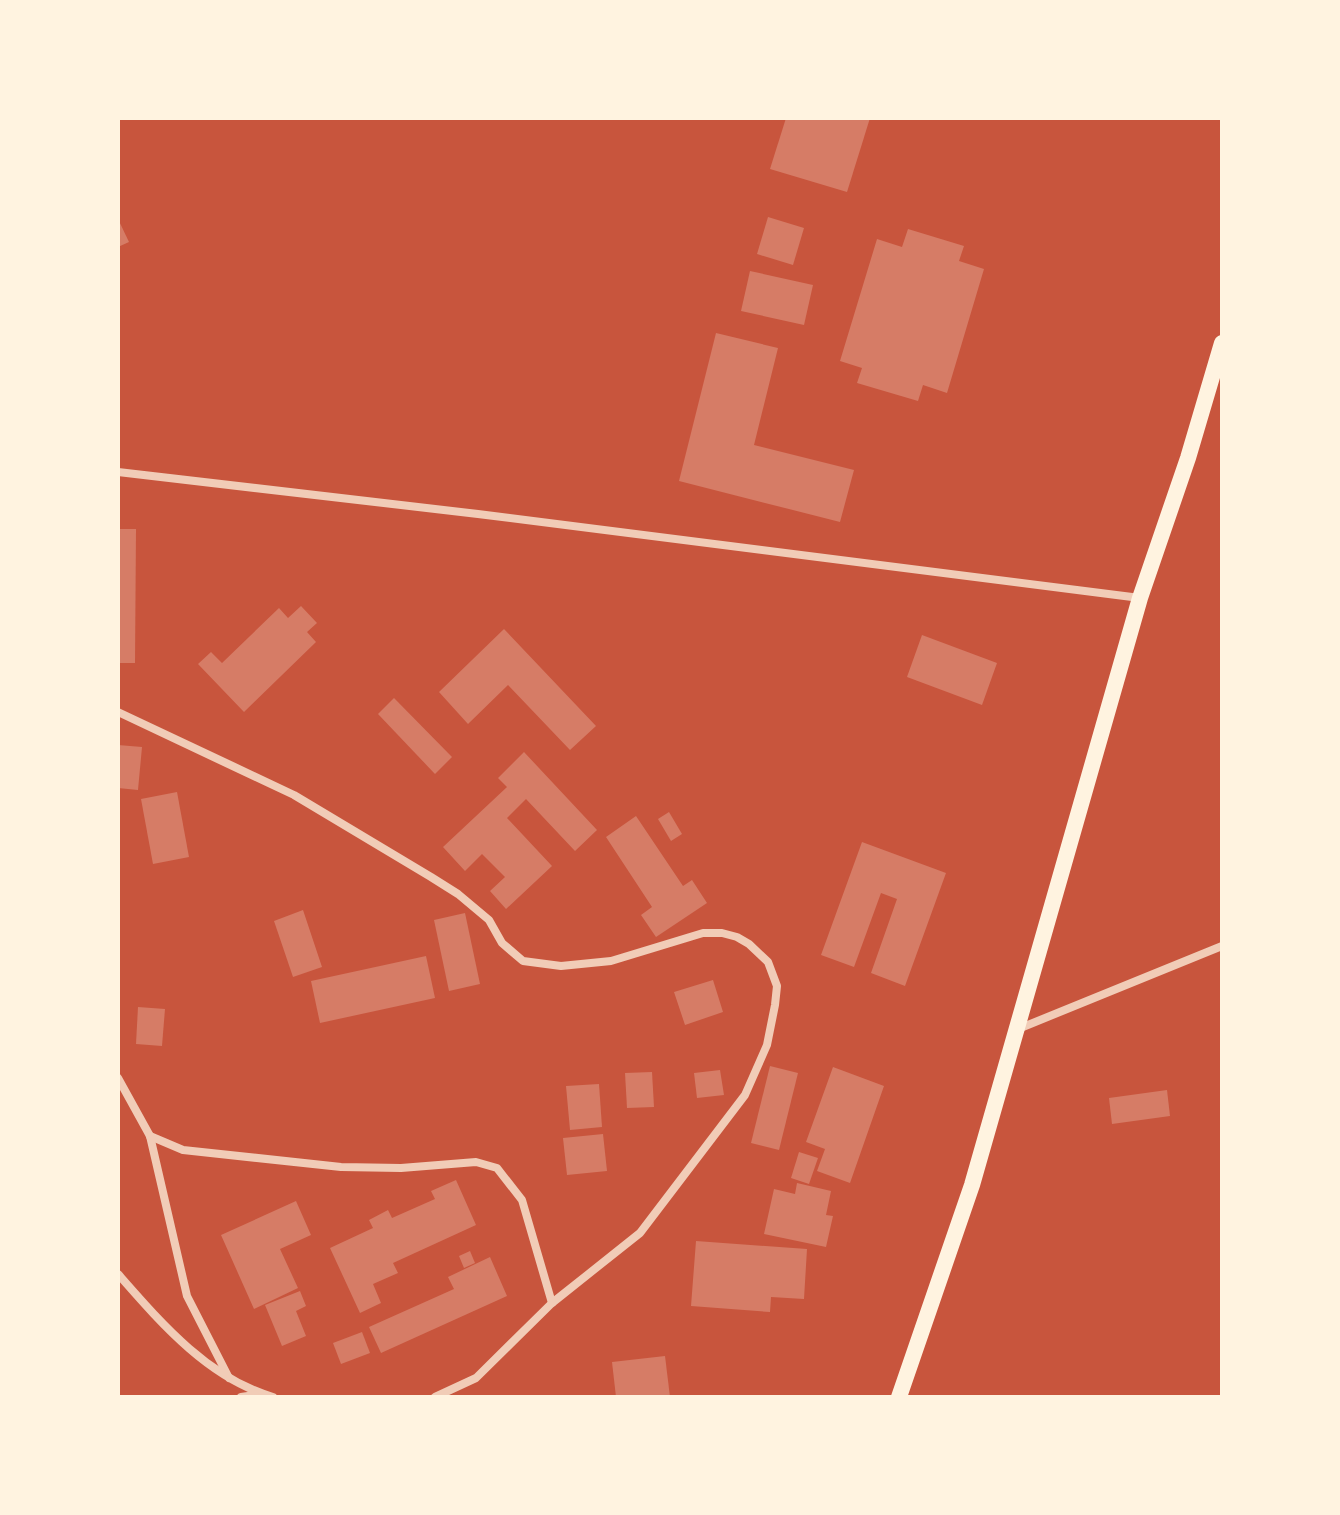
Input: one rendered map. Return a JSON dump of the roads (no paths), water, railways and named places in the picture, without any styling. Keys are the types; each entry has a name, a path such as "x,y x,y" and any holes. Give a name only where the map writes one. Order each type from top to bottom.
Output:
{"main road":[{"path":"899,1397 972,1185 1140,598 1188,458 1222,343"}],"street":[{"path":"118,472 1140,598"},
{"path":"118,712 294,795 431,877 458,894 489,920 502,943 523,961 561,966 611,961 703,933 722,933 749,944 768,962 777,986 775,1005 767,1045 745,1095 640,1233 552,1303 476,1378 435,1397"},
{"path":"1017,1030 1222,946"},
{"path":"118,1078 150,1136 187,1296 229,1378"},
{"path":"150,1136 183,1150 341,1167 401,1168 476,1162 497,1168 522,1200 552,1303"},
{"path":"118,1274 183,1344 229,1378 273,1397"},
{"path":"241,1397 263,1394"}]}
